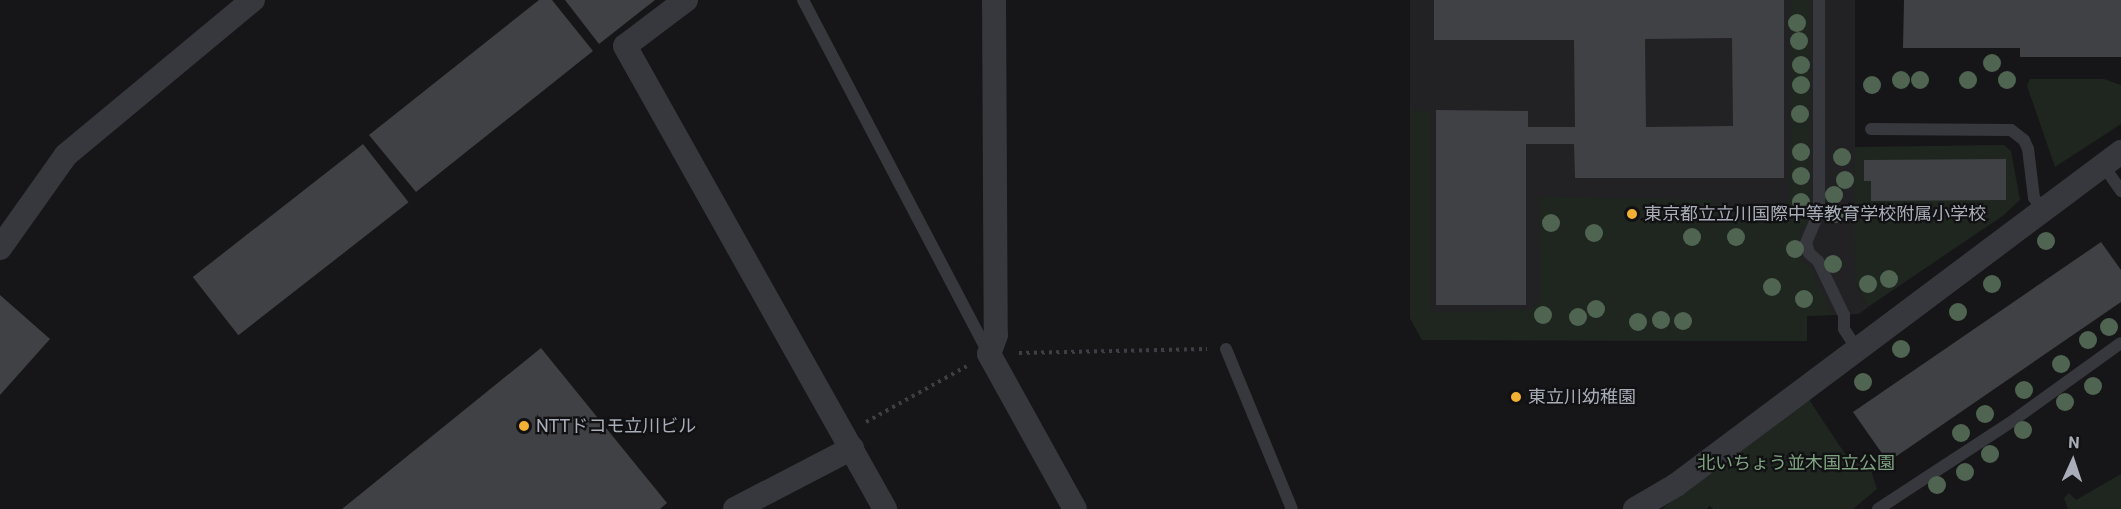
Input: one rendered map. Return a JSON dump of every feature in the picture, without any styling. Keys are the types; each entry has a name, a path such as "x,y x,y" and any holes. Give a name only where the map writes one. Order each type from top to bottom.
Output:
{"street":[{"path":"0,248 66,155 253,0"},
{"path":"686,0 625,46 885,509"},
{"path":"994,0 996,335 989,354 1075,509"},
{"path":"1635,509 1676,484 2112,158"},
{"path":"735,509 852,448"}],"lane":[{"path":"803,0 989,354"},
{"path":"1820,0 1819,204 1818,218 1806,243 1809,253 1818,261 1844,315 1844,329 1857,349"},
{"path":"1870,129 2011,130 2024,140 2028,149 2034,198 2043,209"},
{"path":"2112,158 2121,191"},
{"path":"1878,509 2011,422 2121,343"},
{"path":"1226,349 1292,509"}],"shaded area":[{"name":"東京都立立川国際中等教育学校附属小学校","path":"1410,0 1855,0 1855,282 1868,307 1859,314 1807,316 1807,341 1422,340 1410,318"}],"green space":[{"path":"1791,0 1810,0 1810,210 1807,226 1800,229 1801,260 1812,270 1832,315 1807,316 1807,341 1422,340 1410,318 1410,111 1431,111 1431,313 1529,310 1540,300 1539,197 1711,200 1738,222 1770,223 1790,198"},
{"path":"2030,79 2104,79 2121,85 2121,124 2055,167 2027,86"},
{"path":"2004,145 2011,151 2020,200 2004,215 1868,307 1855,282 1854,147"},
{"name":"北いちょう並木国立公園","path":"1808,398 1847,457 1871,470 1877,489 1853,509 1713,509 1710,506 1706,509 1662,509"},
{"path":"2121,474 2121,509 2068,509 2064,498 2069,493 2076,500"}],"building":[{"path":"539,0 552,0 593,51 416,192 369,135"},
{"path":"565,0 655,0 599,44"},
{"path":"1434,0 1784,0 1784,178 1575,178 1574,144 1526,144 1526,305 1436,305 1436,110 1528,111 1528,127 1575,127 1574,40 1434,40","holes":["1732,38 1733,126 1646,127 1645,39"]},
{"path":"1904,0 2121,0 2121,57 2020,57 2020,48 1903,48"},
{"path":"363,144 409,202 238,335 193,277"},
{"path":"2006,159 2006,200 1871,201 1871,181 1864,181 1864,160"},
{"path":"2101,242 2121,270 2121,302 1888,462 1853,412"},
{"path":"0,295 50,339 0,395"},
{"name":"NTTドコモ立川ビル","path":"541,348 667,503 660,509 342,509"}],"place":[{"name":"東京都立立川国際中等教育学校附属小学校","path":"1632,214"},
{"name":"東立川幼稚園","path":"1516,397"},
{"name":"NTTドコモ立川ビル","path":"524,426"}]}
